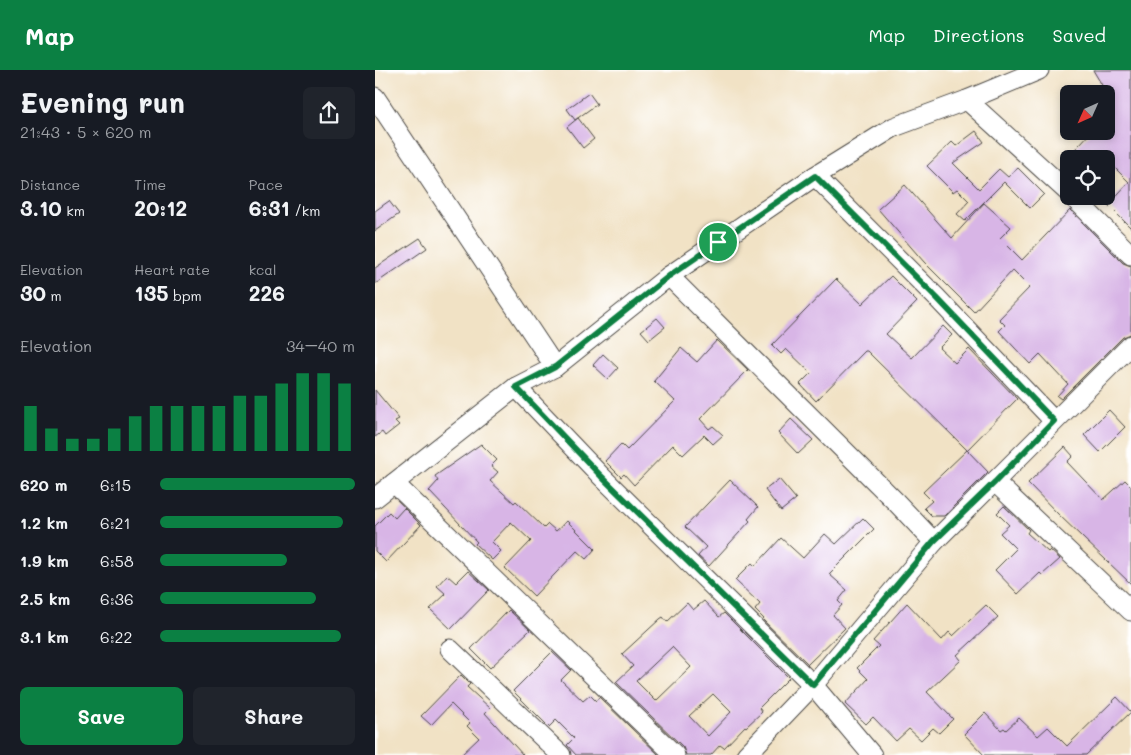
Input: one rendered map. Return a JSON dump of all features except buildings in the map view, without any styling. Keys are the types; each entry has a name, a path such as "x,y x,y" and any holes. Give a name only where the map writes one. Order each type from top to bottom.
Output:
{"street":[{"path":"375,498 516,387 555,367 669,276 815,176 894,127 967,100 1039,70"},
{"path":"375,97 555,367"},
{"path":"967,100 1060,185"},
{"path":"815,176 937,298 1054,421"},
{"path":"1081,205 1131,254"},
{"path":"669,276 896,502 933,542"},
{"path":"745,755 813,685 933,542 1131,345"},
{"path":"516,387 601,476 813,685 872,755"},
{"path":"995,482 1131,611"},
{"path":"394,483 675,755"},
{"path":"450,649 561,755"}],"route":[{"path":"815,176 937,298 1054,421 933,542 813,685 557,432 516,387 555,367 669,276 718,242 815,176"}]}
